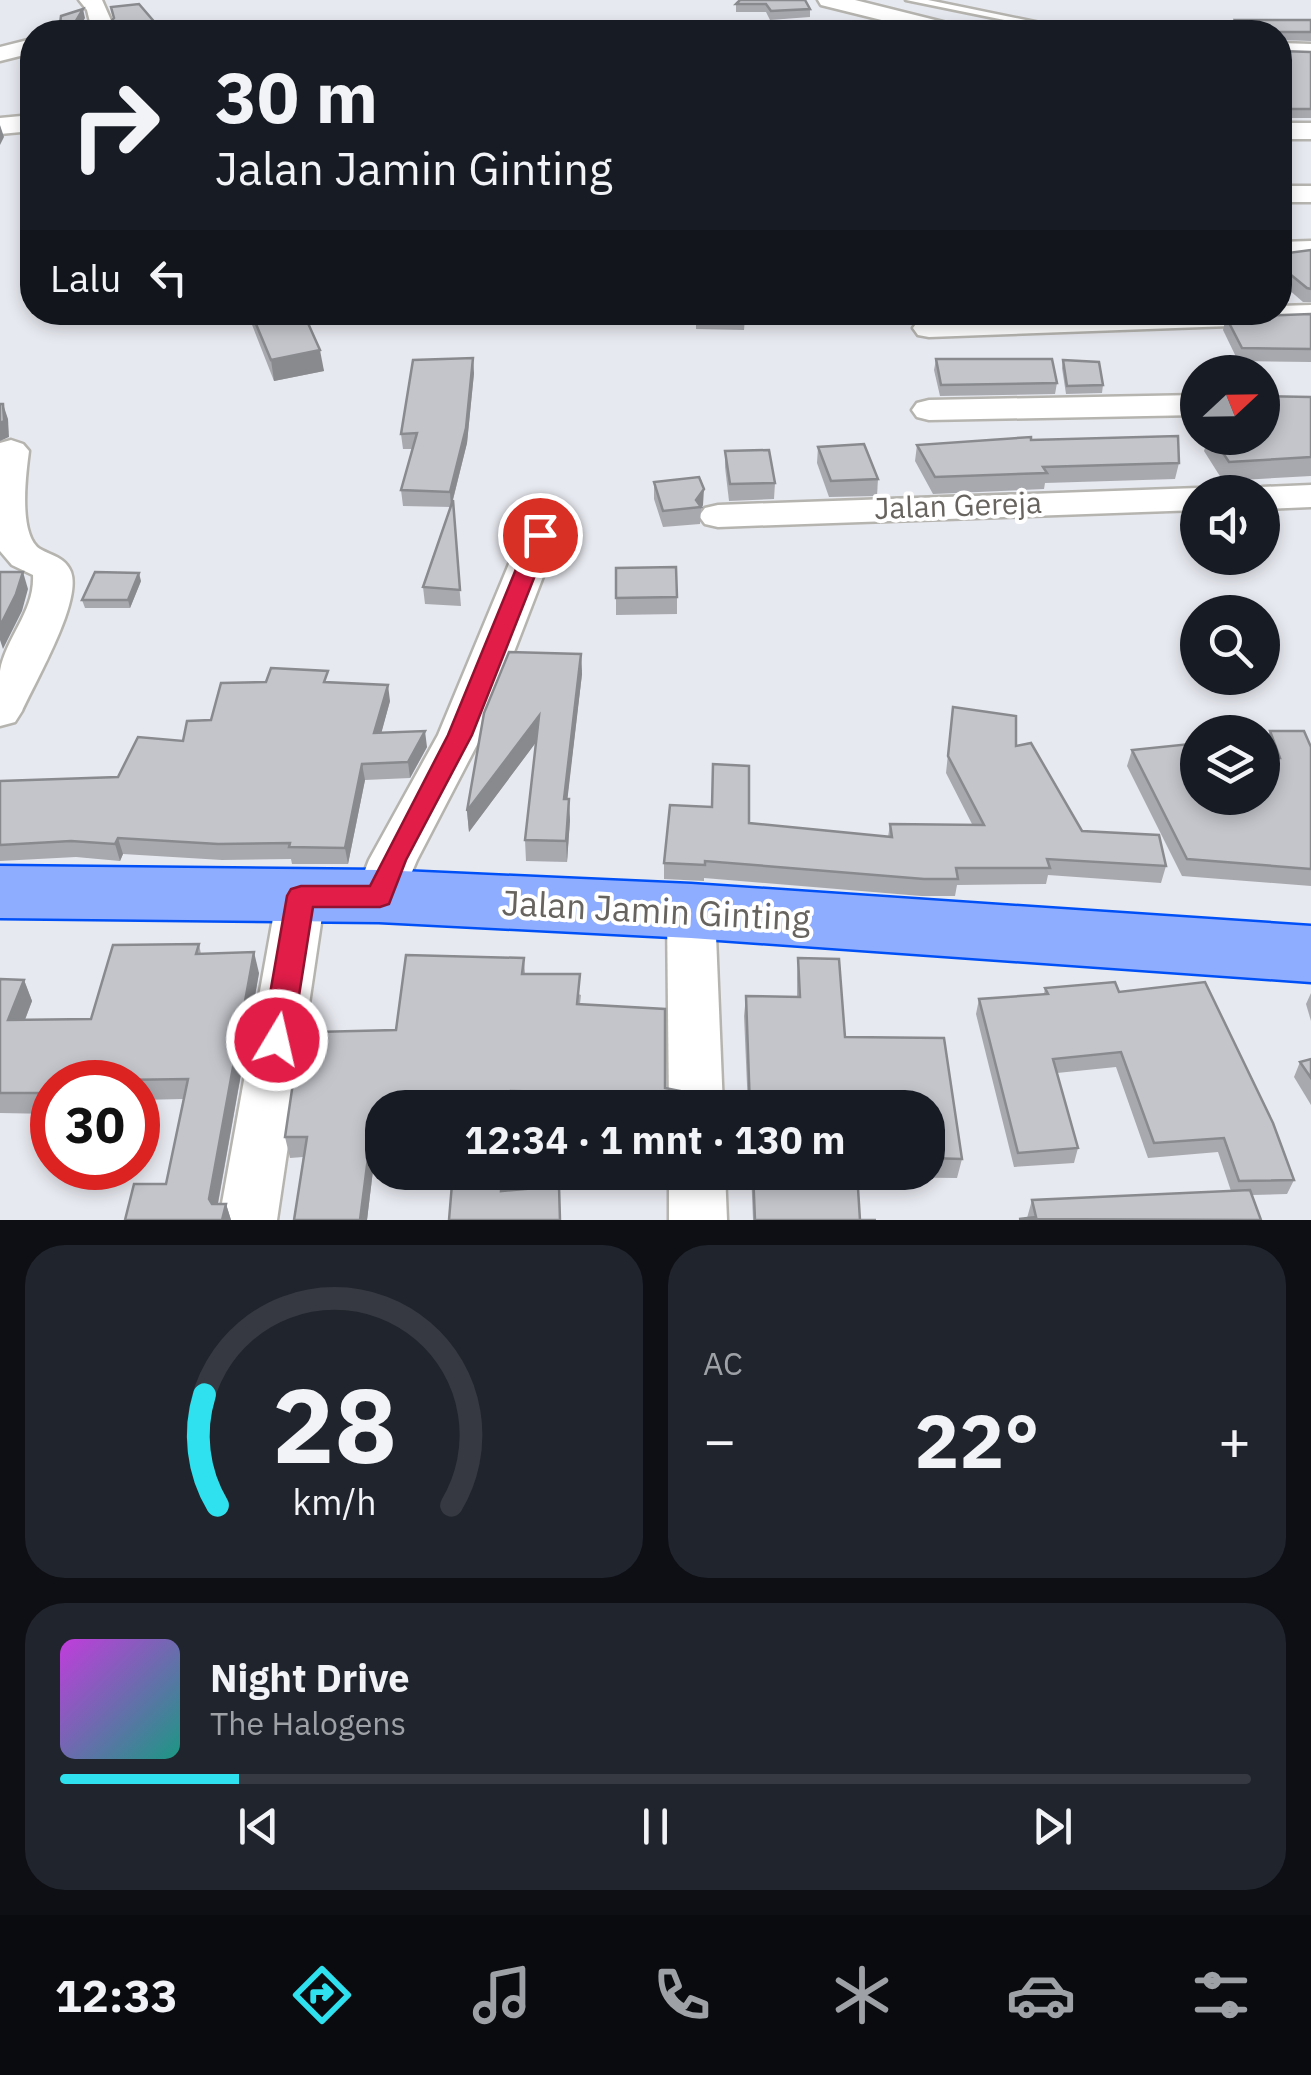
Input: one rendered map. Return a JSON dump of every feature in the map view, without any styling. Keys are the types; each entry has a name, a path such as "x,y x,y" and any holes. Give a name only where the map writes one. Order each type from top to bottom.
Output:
{"highway":[{"name":"Jalan Jamin Ginting","path":"0,892 380,896 691,911 1311,954"}],"street":[{"path":"829,0 908,20"},
{"path":"930,328 1012,325"},
{"path":"930,410 1180,405"},
{"path":"0,711 43,618 53,576 49,568 13,551 5,537 2,521 11,451"},
{"path":"1280,497 1311,496"},
{"name":"Jalan Gereja","path":"718,516 1180,500"},
{"path":"380,896 393,860 460,735 540,535"},
{"path":"248,1220 301,896"},
{"path":"691,911 696,1090"},
{"path":"697,1190 698,1220"}],"lane":[{"path":"911,0 1015,20"}],"building":[{"path":"740,0 805,0 810,9 771,11 766,4 736,4"},
{"path":"139,4 153,20 112,20 111,7"},
{"path":"83,9 77,20 60,20 61,16"},
{"path":"1292,20 1311,20 1311,32 1292,32"},
{"path":"1292,51 1311,52 1311,109 1292,109"},
{"path":"1311,250 1311,289 1292,276 1292,252"},
{"path":"1311,314 1311,349 1242,348 1230,325 1292,325 1292,315"},
{"path":"256,325 309,325 320,350 271,360"},
{"path":"473,358 466,428 450,492 401,490 417,433 401,434 413,360"},
{"path":"936,359 1052,359 1057,383 941,385"},
{"path":"1063,360 1099,362 1103,385 1067,386"},
{"path":"1280,396 1311,397 1311,457 1229,462 1224,455 1280,455"},
{"path":"0,404 4,421 0,423"},
{"path":"1178,436 1179,463 1043,467 1047,473 935,477 917,445 1031,437"},
{"path":"864,444 878,479 831,481 818,447"},
{"path":"769,450 775,483 730,484 725,451"},
{"path":"699,477 704,489 696,500 701,507 663,511 654,482"},
{"path":"453,500 460,590 423,587"},
{"path":"676,567 677,597 616,598 616,568"},
{"path":"0,572 23,572 0,626"},
{"path":"95,572 139,573 128,600 82,600"},
{"path":"509,652 581,654 564,799 569,799 566,841 525,840 539,716 467,811 484,713"},
{"path":"271,668 328,671 324,682 388,685 374,733 425,731 408,762 362,764 345,848 118,838 115,844 71,841 0,845 0,781 118,777 138,737 183,741 187,721 211,720 221,683 266,682"},
{"path":"953,707 1016,716 1016,746 1031,743 1082,831 1159,835 1166,866 1047,859 1050,868 956,868 958,879 924,879 705,861 705,865 664,863 670,805 712,807 713,764 749,766 749,823 892,837 890,824 984,825 948,756"},
{"path":"1280,731 1304,731 1311,747 1311,869 1187,859 1132,750 1180,745 1180,815 1280,815"},
{"path":"199,944 196,954 254,952 209,1199 212,1204 226,1204 222,1220 125,1220 132,1190 160,1190 160,1184 166,1184 188,1079 160,1079 160,1060 30,1060 30,1093 0,1093 0,979 24,980 8,1020 91,1019 113,945"},
{"path":"406,955 524,958 522,974 580,974 577,1004 665,1009 665,1088 675,1090 365,1090 365,1181 360,1220 294,1220 307,1137 285,1137 302,1022 317,1022 315,1032 396,1030"},
{"path":"798,958 839,959 845,1037 944,1038 962,1159 945,1158 945,1090 749,1090 746,996 800,997"},
{"path":"1115,982 1119,992 1205,982 1273,1123 1294,1180 1239,1181 1224,1138 1154,1143 1121,1052 1053,1059 1078,1148 1018,1153 979,999 1048,994 1045,988"},
{"path":"1311,1059 1311,1078 1300,1062"},
{"path":"452,1190 559,1190 560,1220 449,1220"},
{"path":"754,1190 858,1190 860,1220 755,1220"},
{"path":"1250,1190 1261,1220 1019,1219 1036,1217 1032,1200"}],"route":[{"path":"277,1040 301,896 380,896 393,860 460,735 540,535"}]}
